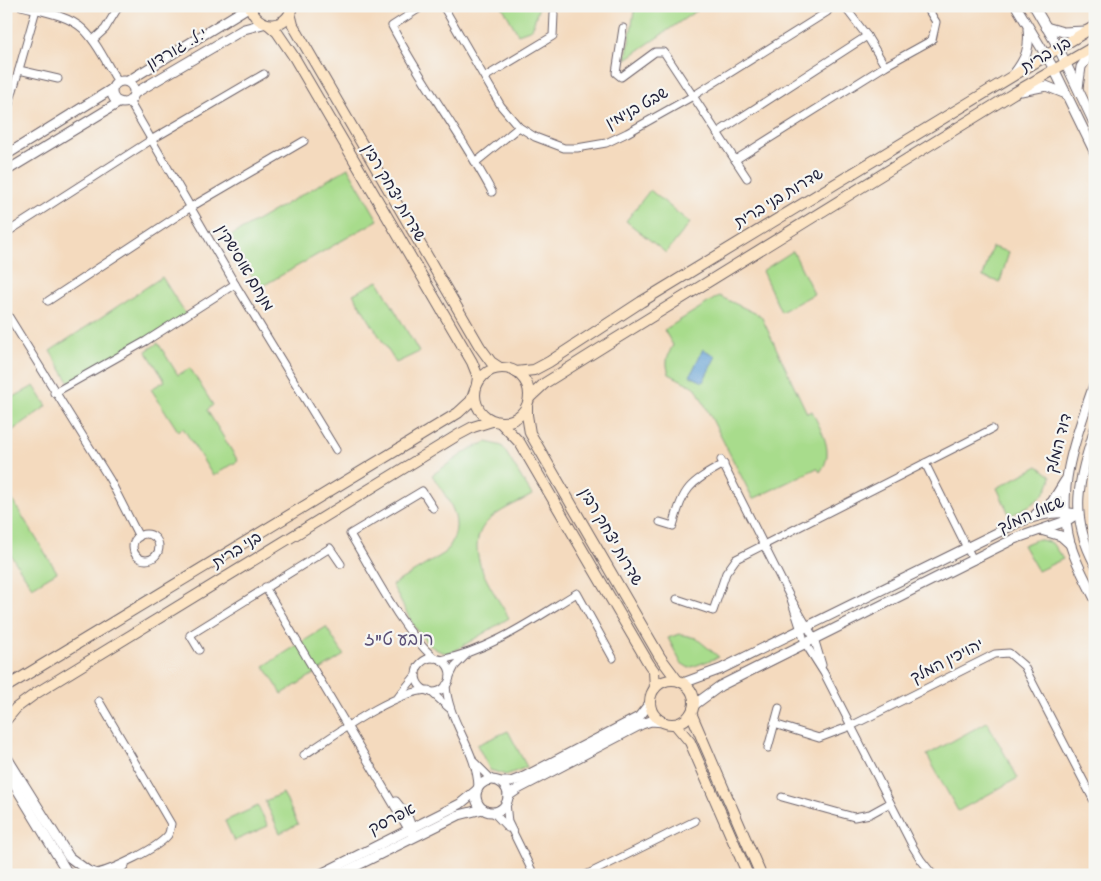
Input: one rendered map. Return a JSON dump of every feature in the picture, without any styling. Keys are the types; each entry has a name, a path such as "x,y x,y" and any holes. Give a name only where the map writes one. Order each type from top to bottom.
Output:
{"main road":[{"name":"שדרות יצחק רבין","path":"250,6 254,16 277,32 294,57 472,362 478,377 476,387"},
{"name":"שדרות יצחק רבין","path":"292,8 293,25 480,346 491,362 500,368"},
{"path":"266,24 282,23 292,8"},
{"name":"בני ברית","path":"1058,47 1091,28"},
{"name":"בני ברית","path":"1014,93 1095,46"},
{"name":"שדרות בני ברית","path":"516,372 534,370 549,362 641,302 1058,47"},
{"name":"שדרות בני ברית","path":"528,402 553,378 1014,93"},
{"path":"500,368 516,372 526,383 528,402 516,419 496,422 478,408 476,387 486,373 500,368"},
{"name":"בני ברית","path":"6,686 458,412 471,401 476,387"},
{"name":"שדרות יצחק רבין","path":"528,402 527,416 530,433 660,658 680,682"},
{"name":"שדרות יצחק רבין","path":"496,422 520,443 650,664 654,672 655,688"},
{"name":"בני ברית","path":"6,720 24,701 458,434 472,427 496,422"},
{"path":"748,875 690,742 670,723 654,715 650,703 655,688 665,681 680,682 692,692 693,709 761,875"},
{"path":"670,723 687,718 693,709"}],"street":[{"path":"21,6 36,8 83,29 93,40 115,86 115,98 124,102"},
{"path":"93,40 105,30 119,6"},
{"name":"י.ל. גורדון","path":"128,81 250,6"},
{"path":"423,6 392,26 427,88 476,162 492,192"},
{"name":"שבט בנימין","path":"443,6 501,106 519,127 535,137 564,148 577,148 606,143 693,96 826,12 831,6"},
{"path":"844,6 868,36 885,66"},
{"path":"735,160 885,66 932,40 936,22 926,6"},
{"path":"1016,6 1054,69 1095,154"},
{"path":"1034,6 1058,47 1095,125"},
{"path":"6,115 36,8"},
{"path":"485,77 553,36 554,14"},
{"name":"י.ל. גורדון","path":"135,93 244,29 266,24"},
{"path":"1012,76 1023,63 1028,50 1028,26"},
{"path":"1046,27 1063,32 1091,28"},
{"path":"623,28 616,73 621,77 655,52 664,52 746,178"},
{"path":"716,132 868,36"},
{"path":"1078,89 1081,68 1095,46"},
{"path":"19,70 58,79"},
{"path":"6,233 151,140 264,74"},
{"path":"6,155 115,86 128,81 133,86 135,93 124,102 6,171"},
{"path":"1014,93 1046,86 1060,90 1067,96"},
{"name":"מנחם אוסישקין","path":"124,102 151,140 235,284 336,450"},
{"path":"476,162 519,127"},
{"path":"48,301 191,207 304,141"},
{"path":"54,393 146,341 235,284"},
{"path":"6,312 54,393 110,480 139,536"},
{"name":"דוד המלך","path":"1095,382 1071,455 1066,478 1065,516 1071,545 1095,599"},
{"path":"677,599 713,610 731,564 763,543 992,428"},
{"name":"דוד המלך","path":"1095,429 1084,464 1077,514 1086,549 1095,564"},
{"path":"660,522 672,526 681,498 687,489 699,478 723,462 791,599 814,638 824,673"},
{"path":"924,462 973,560"},
{"path":"1032,517 1052,502 1066,478"},
{"path":"433,508 422,491 350,534 418,641 448,667 450,677"},
{"name":"שאול המלך","path":"680,682 721,669 966,547 1032,517 1077,514"},
{"name":"שאול המלך","path":"693,709 720,686 814,638 1065,516"},
{"path":"1038,530 1061,536 1071,545"},
{"path":"199,650 190,635 265,587 330,548 341,564"},
{"path":"265,587 390,796 404,810 412,831"},
{"path":"421,663 466,654 510,633 577,593 613,658"},
{"path":"791,599 799,630 805,643 824,673 921,860 933,875"},
{"path":"398,698 416,675 421,663 418,641"},
{"name":"יהויכין המלך","path":"774,724 819,738 851,726 995,654 1009,653 1024,666 1095,803"},
{"path":"304,755 398,698 415,691 439,690 446,685 455,666 466,654"},
{"path":"416,675 421,686 449,708"},
{"path":"446,685 449,708 475,763 476,800 483,809 493,812 514,836"},
{"path":"6,756 69,857 88,871 99,874 129,861 167,836 171,824 98,701"},
{"path":"477,788 484,781 511,782 524,777 639,717 650,703"},
{"path":"768,748 779,708"},
{"path":"493,812 501,809 518,789 642,724 670,723"},
{"path":"475,763 506,788 508,822 534,875"},
{"path":"6,771 69,875"},
{"name":"אפרסק","path":"338,875 460,804 477,788"},
{"path":"782,797 854,817 870,814 890,803"},
{"name":"אפרסק","path":"319,875 412,831 483,809"},
{"path":"586,875 695,821"},
{"path":"116,875 129,861"},
{"path":"77,875 88,871"}],"green space":[{"path":"502,6 539,6 532,29 518,34"},
{"path":"635,6 703,6 626,59"},
{"path":"348,168 378,220 259,288 229,237"},
{"path":"650,190 690,223 666,253 626,221"},
{"path":"992,247 1009,252 1000,282 983,277"},
{"path":"793,251 814,294 781,312 762,271"},
{"path":"162,277 186,315 71,385 50,351"},
{"path":"378,281 419,352 396,363 353,294"},
{"path":"719,296 761,316 807,413 812,411 823,434 827,449 825,464 820,472 817,468 753,499 696,388 669,374 667,366 668,356 673,345 664,330"},
{"path":"158,343 178,375 190,368 213,405 207,410 238,461 213,476 183,428 178,431 151,389 165,381 146,351"},
{"path":"34,386 47,406 6,435 6,401"},
{"path":"487,442 502,446 532,495 496,515 486,523 479,534 477,546 483,572 509,618 451,653 441,652 423,638 392,585 445,553 452,542 456,522 454,513 445,494 432,475 470,449"},
{"path":"1038,466 1051,476 1046,490 1042,496 1030,505 1010,516 997,488"},
{"path":"6,490 57,572 32,587 6,548"},
{"path":"1038,539 1052,543 1063,559 1038,571 1023,545"},
{"path":"326,627 344,655 282,694 264,666"},
{"path":"679,634 696,638 719,657 689,668 681,663 668,638"},
{"path":"987,722 1018,778 958,811 927,755"},
{"path":"508,731 527,767 506,775 490,770 477,745"},
{"path":"283,793 298,824 280,833 265,801"},
{"path":"258,806 268,826 234,841 225,821"}],"water":[{"path":"703,349 716,356 703,382 690,376"}],"district":[{"name":"רובע ט\"ז","path":"399,641"}]}
